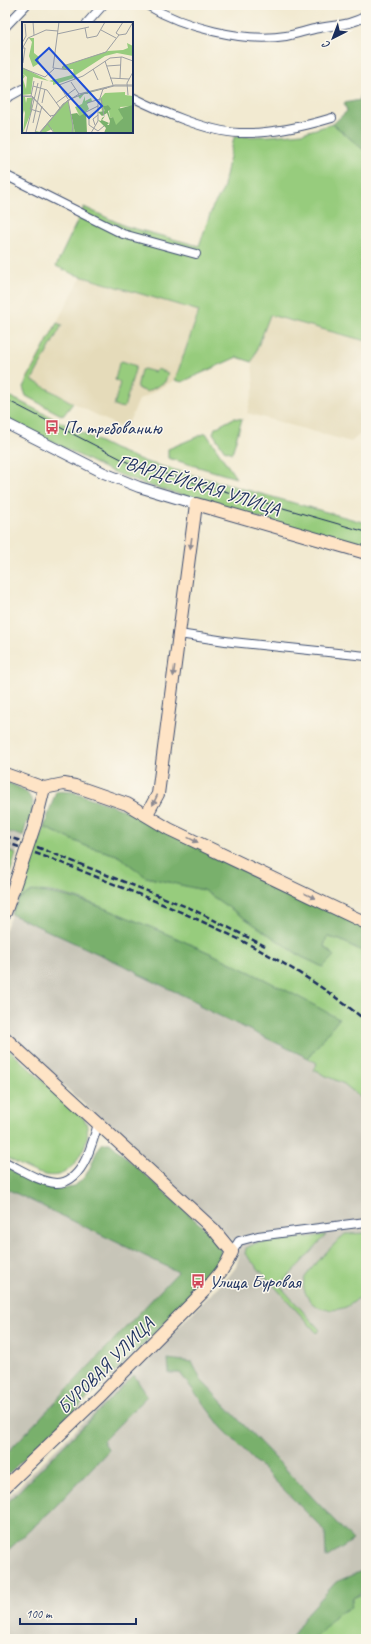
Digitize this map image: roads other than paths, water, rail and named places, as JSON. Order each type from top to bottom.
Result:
[{"type":"main road","name":"ГВАРДЕЙСКАЯ УЛИЦА","points":[[196,504],[366,553]]},
{"type":"main road","points":[[147,814],[158,794],[196,504]]},
{"type":"main road","points":[[5,774],[44,788],[64,784],[75,786],[127,804],[147,814],[169,829],[366,923]]},
{"type":"main road","points":[[5,913],[35,824],[44,788]]},
{"type":"main road","points":[[5,1038],[214,1230],[232,1252]]},
{"type":"main road","name":"БУРОВАЯ УЛИЦА","points":[[5,1487],[98,1398],[206,1289],[227,1264],[232,1252]]},
{"type":"street","points":[[5,27],[26,5]]},
{"type":"street","points":[[88,22],[103,5]]},
{"type":"street","points":[[147,5],[190,25],[223,33],[258,37],[285,36],[319,28],[348,24],[366,16]]},
{"type":"street","points":[[5,99],[22,90]]},
{"type":"street","points":[[133,97],[199,124],[238,133],[270,132],[298,127],[332,118]]},
{"type":"street","points":[[5,175],[123,234],[196,254]]},
{"type":"street","name":"ГВАРДЕЙСКАЯ УЛИЦА","points":[[5,423],[104,473],[139,487],[196,504]]},
{"type":"street","points":[[179,634],[232,642],[366,656]]},
{"type":"street","points":[[5,1162],[45,1180],[57,1183],[69,1179],[86,1161],[98,1124]]},
{"type":"street","points":[[232,1252],[239,1241],[258,1236],[366,1222]]},
{"type":"tram line","points":[[5,399],[131,464],[366,532]]},
{"type":"railway","points":[[5,836],[21,841]]},
{"type":"railway","points":[[5,842],[19,847]]},
{"type":"railway","points":[[37,847],[192,909],[265,946]]},
{"type":"railway","points":[[35,853],[160,903],[252,946],[311,980],[366,1021]]},
{"type":"place","name":"По требованию","points":[[52,427]]},
{"type":"place","name":"Улица Буровая","points":[[198,1281]]}]
